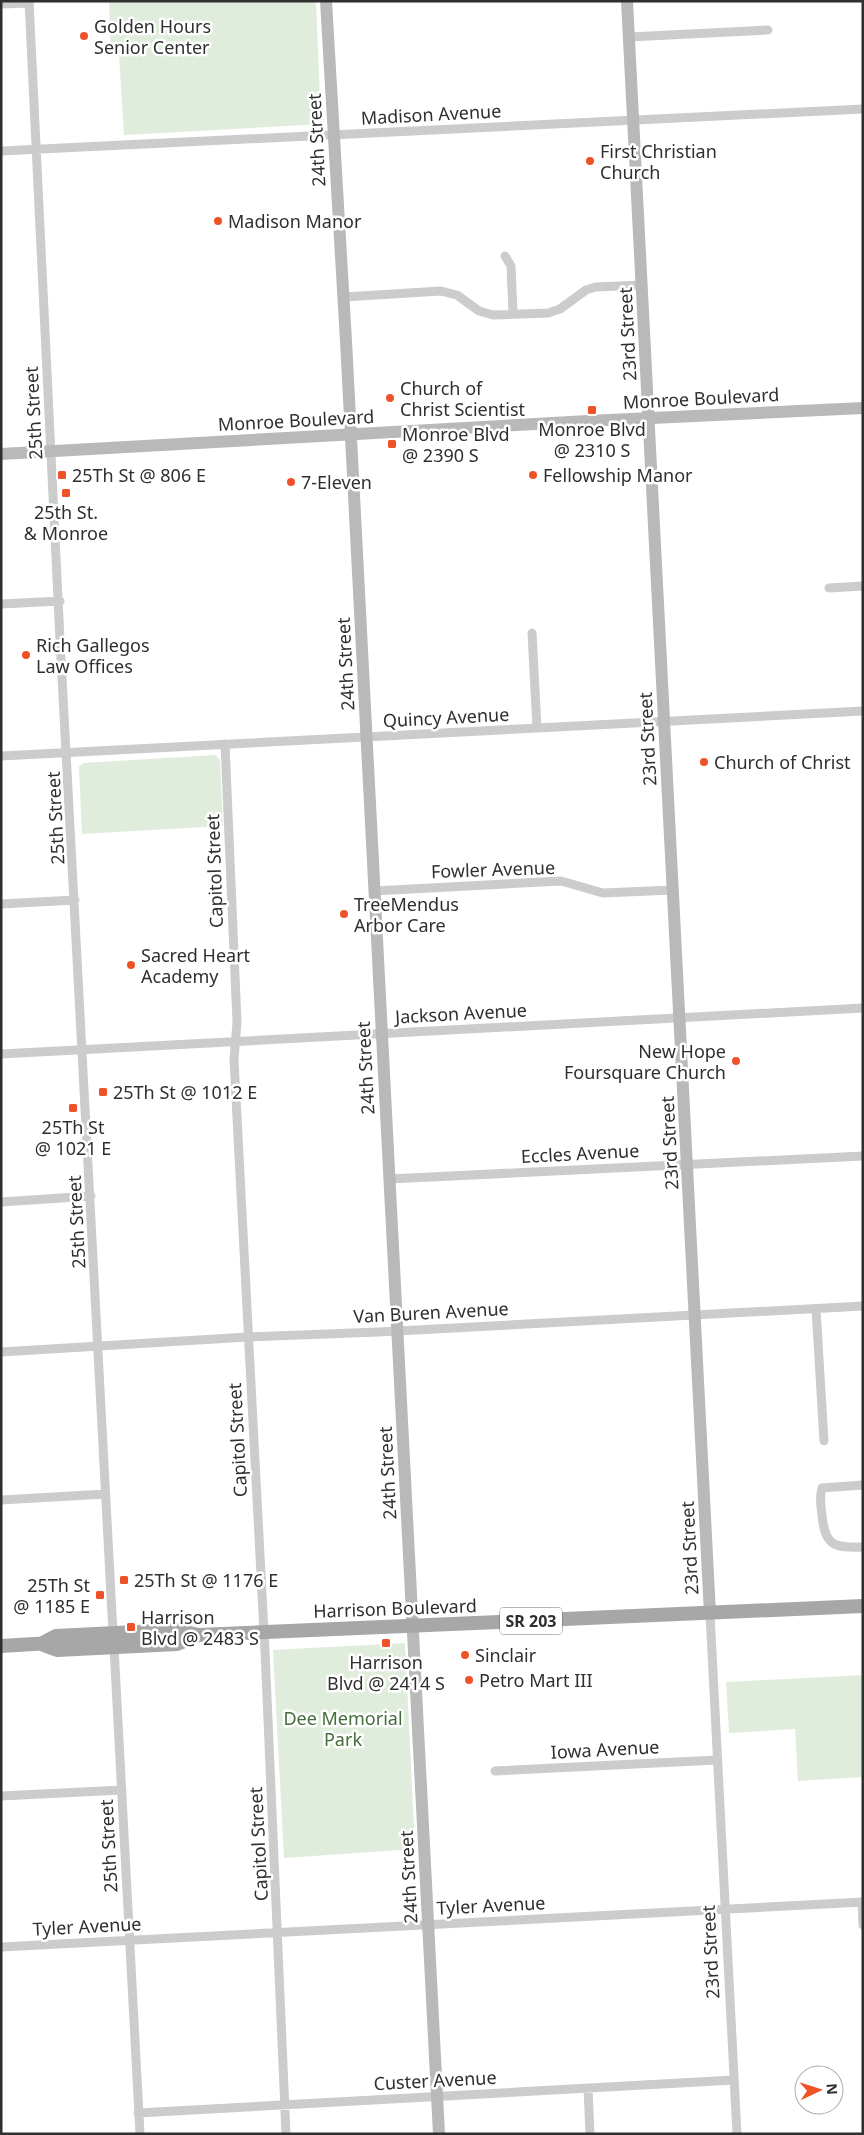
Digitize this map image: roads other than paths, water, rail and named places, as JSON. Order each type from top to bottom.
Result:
[{"type":"main road","name":"Harrison Boulevard","points":[[41,1644],[105,1639],[114,1633],[176,1630],[199,1636],[863,1606]]},
{"type":"main road","points":[[1,1646],[41,1644],[57,1650],[114,1647],[124,1640],[199,1636]]},
{"type":"street","name":"24th Street","points":[[326,1],[344,297],[439,2134]]},
{"type":"street","name":"23rd Street","points":[[627,1],[737,2134]]},
{"type":"street","points":[[1,4],[29,2]]},
{"type":"street","name":"25th Street","points":[[29,2],[114,1633]]},
{"type":"street","points":[[629,37],[768,30]]},
{"type":"street","name":"Madison Avenue","points":[[1,151],[863,109]]},
{"type":"street","points":[[505,256],[511,266],[513,313]]},
{"type":"street","points":[[344,297],[441,291],[456,295],[479,311],[493,315],[548,312],[560,308],[586,290],[596,287],[642,285]]},
{"type":"street","name":"Monroe Boulevard","points":[[1,454],[863,408]]},
{"type":"street","points":[[828,588],[863,586]]},
{"type":"street","points":[[1,604],[60,601]]},
{"type":"street","points":[[532,633],[537,728]]},
{"type":"street","name":"Quincy Avenue","points":[[1,756],[863,711]]},
{"type":"street","name":"Capitol Street","points":[[225,744],[237,1022],[234,1060],[279,1932],[286,2134]]},
{"type":"street","name":"Fowler Avenue","points":[[374,891],[561,881],[602,893],[673,890]]},
{"type":"street","points":[[1,904],[75,900]]},
{"type":"street","name":"Jackson Avenue","points":[[1,1054],[680,1016],[863,1008]]},
{"type":"street","name":"Eccles Avenue","points":[[389,1179],[863,1156]]},
{"type":"street","points":[[1,1202],[91,1196]]},
{"type":"street","name":"Van Buren Avenue","points":[[1,1352],[248,1337],[397,1331],[863,1306]]},
{"type":"street","points":[[816,1309],[824,1441]]},
{"type":"street","points":[[863,1485],[822,1488],[820,1496],[823,1532],[826,1538],[842,1548],[863,1547]]},
{"type":"street","points":[[1,1500],[106,1494]]},
{"type":"street","name":"25th Street","points":[[114,1647],[140,2134]]},
{"type":"street","name":"Iowa Avenue","points":[[495,1771],[718,1760]]},
{"type":"street","points":[[1,1796],[122,1790]]},
{"type":"street","points":[[862,1902],[863,1925]]},
{"type":"street","name":"Tyler Avenue","points":[[1,1947],[862,1902]]},
{"type":"street","name":"Custer Avenue","points":[[138,2113],[734,2080]]},
{"type":"street","points":[[588,2088],[590,2134]]},
{"type":"place","name":"Golden Hours Senior Center","points":[[84,36]]},
{"type":"place","name":"First Christian Church","points":[[590,161]]},
{"type":"place","name":"Madison Manor","points":[[218,221]]},
{"type":"place","name":"Church of Christ Scientist","points":[[390,398]]},
{"type":"place","name":"Monroe Blvd @ 2310 S","points":[[592,410]]},
{"type":"place","name":"Monroe Blvd @ 2390 S","points":[[392,444]]},
{"type":"place","name":"25Th St @ 806 E","points":[[62,475]]},
{"type":"place","name":"Fellowship Manor","points":[[533,475]]},
{"type":"place","name":"7-Eleven","points":[[291,482]]},
{"type":"place","name":"25th St. & Monroe","points":[[66,493]]},
{"type":"place","name":"Rich Gallegos Law Offices","points":[[26,655]]},
{"type":"place","name":"Church of Christ","points":[[704,762]]},
{"type":"place","name":"TreeMendus Arbor Care","points":[[344,914]]},
{"type":"place","name":"Sacred Heart Academy","points":[[131,965]]},
{"type":"place","name":"New Hope Foursquare Church","points":[[736,1061]]},
{"type":"place","name":"25Th St @ 1012 E","points":[[103,1092]]},
{"type":"place","name":"25Th St @ 1021 E","points":[[73,1108]]},
{"type":"place","name":"25Th St @ 1176 E","points":[[124,1580]]},
{"type":"place","name":"25Th St @ 1185 E","points":[[100,1595]]},
{"type":"place","name":"Harrison Blvd @ 2483 S","points":[[131,1627]]},
{"type":"place","name":"Harrison Blvd @ 2414 S","points":[[386,1643]]},
{"type":"place","name":"Sinclair","points":[[465,1655]]},
{"type":"place","name":"Petro Mart III","points":[[469,1680]]},
{"type":"park label","name":"Dee Memorial Park","points":[[343,1728]]}]
